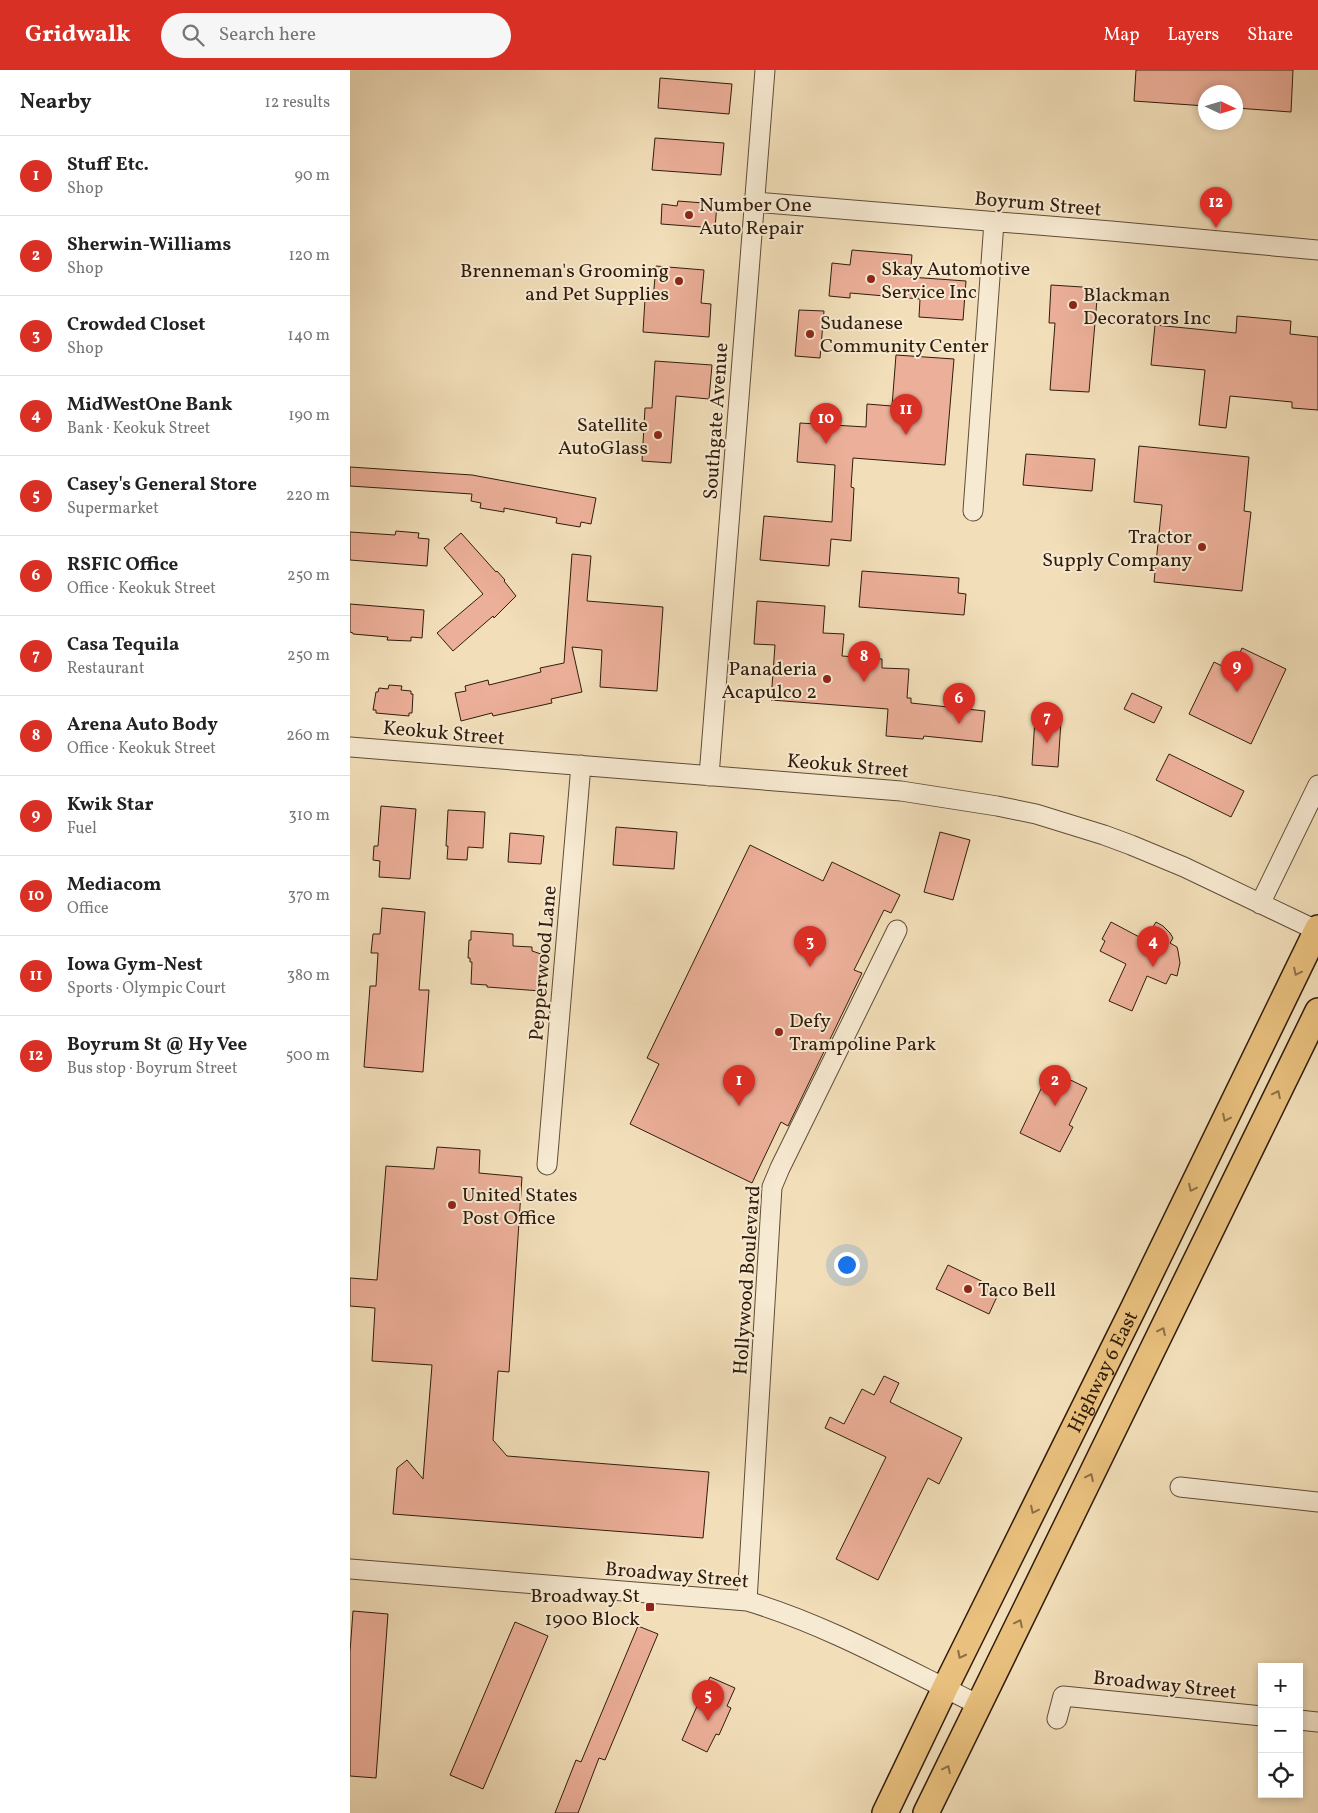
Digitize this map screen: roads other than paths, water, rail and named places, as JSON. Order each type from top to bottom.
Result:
[{"type":"main road","name":"Highway 6 East","points":[[885,1813],[1318,930]]},
{"type":"main road","name":"Highway 6 East","points":[[926,1813],[1318,1011]]},
{"type":"street","name":"Southgate Avenue","points":[[709,776],[765,70]]},
{"type":"street","name":"Boyrum Street","points":[[754,202],[1318,250]]},
{"type":"street","points":[[972,511],[994,222]]},
{"type":"street","name":"Keokuk Street","points":[[350,747],[901,791],[997,806],[1036,814],[1131,845],[1184,867],[1318,930]]},
{"type":"street","name":"Pepperwood Lane","points":[[547,1164],[581,765]]},
{"type":"street","points":[[1260,904],[1318,785]]},
{"type":"street","name":"Hollywood Boulevard","points":[[746,1601],[772,1188],[780,1168],[897,930]]},
{"type":"street","points":[[1180,1487],[1318,1502]]},
{"type":"street","name":"Broadway Street","points":[[350,1569],[746,1601],[790,1615],[822,1628],[979,1705]]},
{"type":"street","name":"Broadway Street","points":[[1057,1719],[1063,1696],[1258,1716]]},
{"type":"street","points":[[1303,1720],[1318,1722]]},
{"type":"place","name":"Number One Auto Repair","points":[[689,215]]},
{"type":"place","name":"Boyrum St @ Hy Vee","points":[[1216,228]]},
{"type":"place","name":"Skay Automotive Service Inc","points":[[871,279]]},
{"type":"place","name":"Brenneman's Grooming and Pet Supplies","points":[[679,281]]},
{"type":"place","name":"Blackman Decorators Inc","points":[[1073,305]]},
{"type":"place","name":"Sudanese Community Center","points":[[810,334]]},
{"type":"place","name":"Satellite AutoGlass","points":[[658,435]]},
{"type":"place","name":"Iowa Gym-Nest","points":[[906,435]]},
{"type":"place","name":"Mediacom","points":[[826,444]]},
{"type":"place","name":"Tractor Supply Company","points":[[1202,547]]},
{"type":"place","name":"Panaderia Acapulco 2","points":[[827,679]]},
{"type":"place","name":"Arena Auto Body","points":[[864,682]]},
{"type":"place","name":"Kwik Star","points":[[1237,692]]},
{"type":"place","name":"RSFIC Office","points":[[959,724]]},
{"type":"place","name":"Casa Tequila","points":[[1047,743]]},
{"type":"place","name":"Crowded Closet","points":[[810,967]]},
{"type":"place","name":"MidWestOne Bank","points":[[1153,967]]},
{"type":"place","name":"Defy Trampoline Park","points":[[779,1032]]},
{"type":"place","name":"Stuff Etc.","points":[[739,1106]]},
{"type":"place","name":"Sherwin-Williams","points":[[1055,1106]]},
{"type":"place","name":"United States Post Office","points":[[452,1205]]},
{"type":"place","name":"Taco Bell","points":[[968,1289]]},
{"type":"place","name":"Broadway St 1900 Block","points":[[650,1607]]},
{"type":"place","name":"Casey's General Store","points":[[708,1721]]}]
